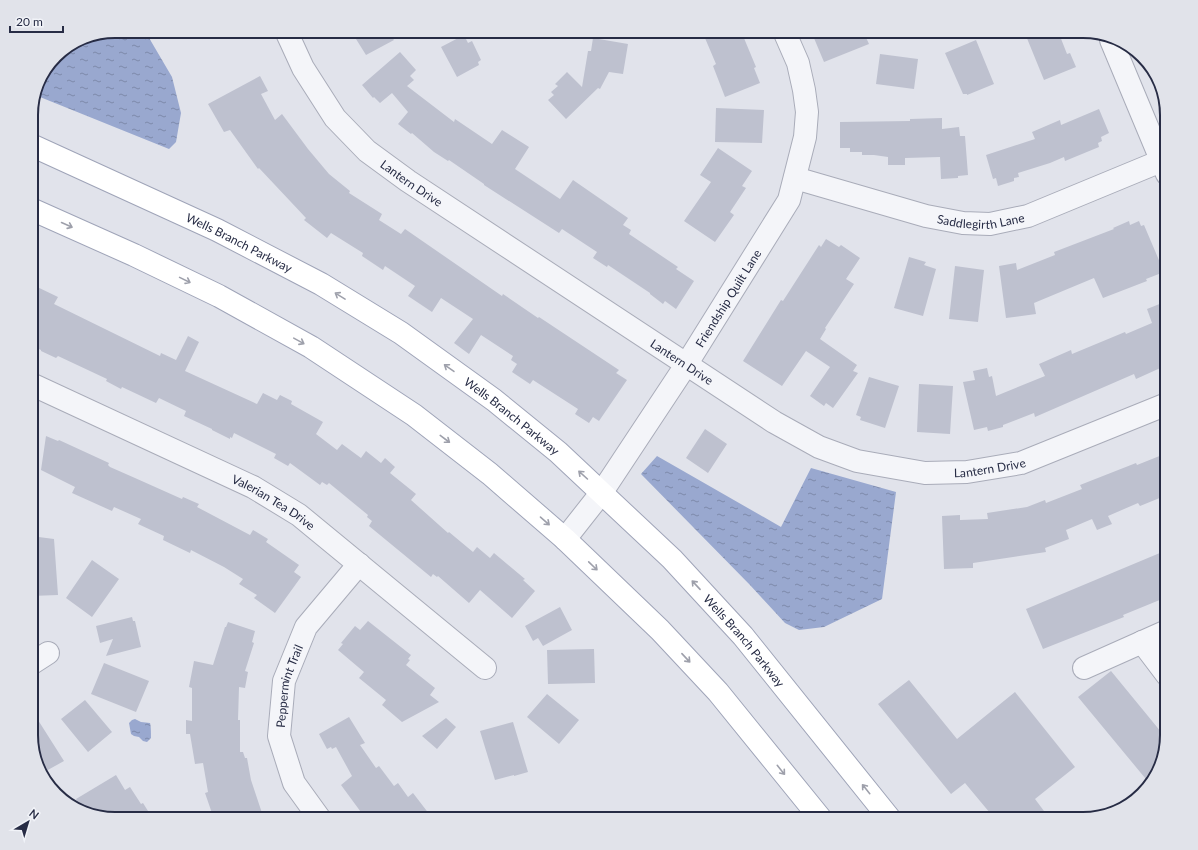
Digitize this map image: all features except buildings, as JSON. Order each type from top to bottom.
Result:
[{"type":"main road","name":"Wells Branch Parkway","points":[[38,148],[218,230],[321,284],[401,334],[494,400],[558,452],[672,559],[743,636],[884,812]]},
{"type":"main road","points":[[38,212],[134,255],[219,296],[311,347],[414,415],[490,474],[565,539],[660,630],[718,692],[816,812]]},
{"type":"street","name":"Lantern Drive","points":[[289,38],[303,68],[335,118],[367,151],[408,181],[686,365],[774,422],[819,447],[857,461],[924,473],[968,472],[1021,463],[1160,407]]},
{"type":"street","name":"Friendship Quilt Lane","points":[[565,539],[602,492],[686,365],[789,200],[805,137],[807,112],[798,63],[787,38]]},
{"type":"street","points":[[1113,44],[1160,158]]},
{"type":"street","name":"Saddlegirth Lane","points":[[795,178],[926,216],[963,223],[990,224],[1028,216],[1160,169]]},
{"type":"street","name":"Valerian Tea Drive","points":[[38,387],[253,487],[299,515],[485,668]]},
{"type":"street","name":"Peppermint Trail","points":[[315,812],[294,782],[280,736],[284,681],[306,627],[359,564]]},
{"type":"street","points":[[1084,668],[1160,634]]},
{"type":"street","points":[[1142,642],[1160,666]]},
{"type":"water","points":[[149,38],[172,77],[181,113],[176,142],[169,149],[40,97],[51,72],[57,64],[72,51],[100,39]]},
{"type":"water","points":[[657,456],[781,527],[811,468],[896,492],[882,599],[824,627],[799,630],[785,623],[750,585],[641,474]]},
{"type":"water","points":[[135,719],[141,722],[150,723],[151,738],[147,742],[131,734],[129,723]]}]
